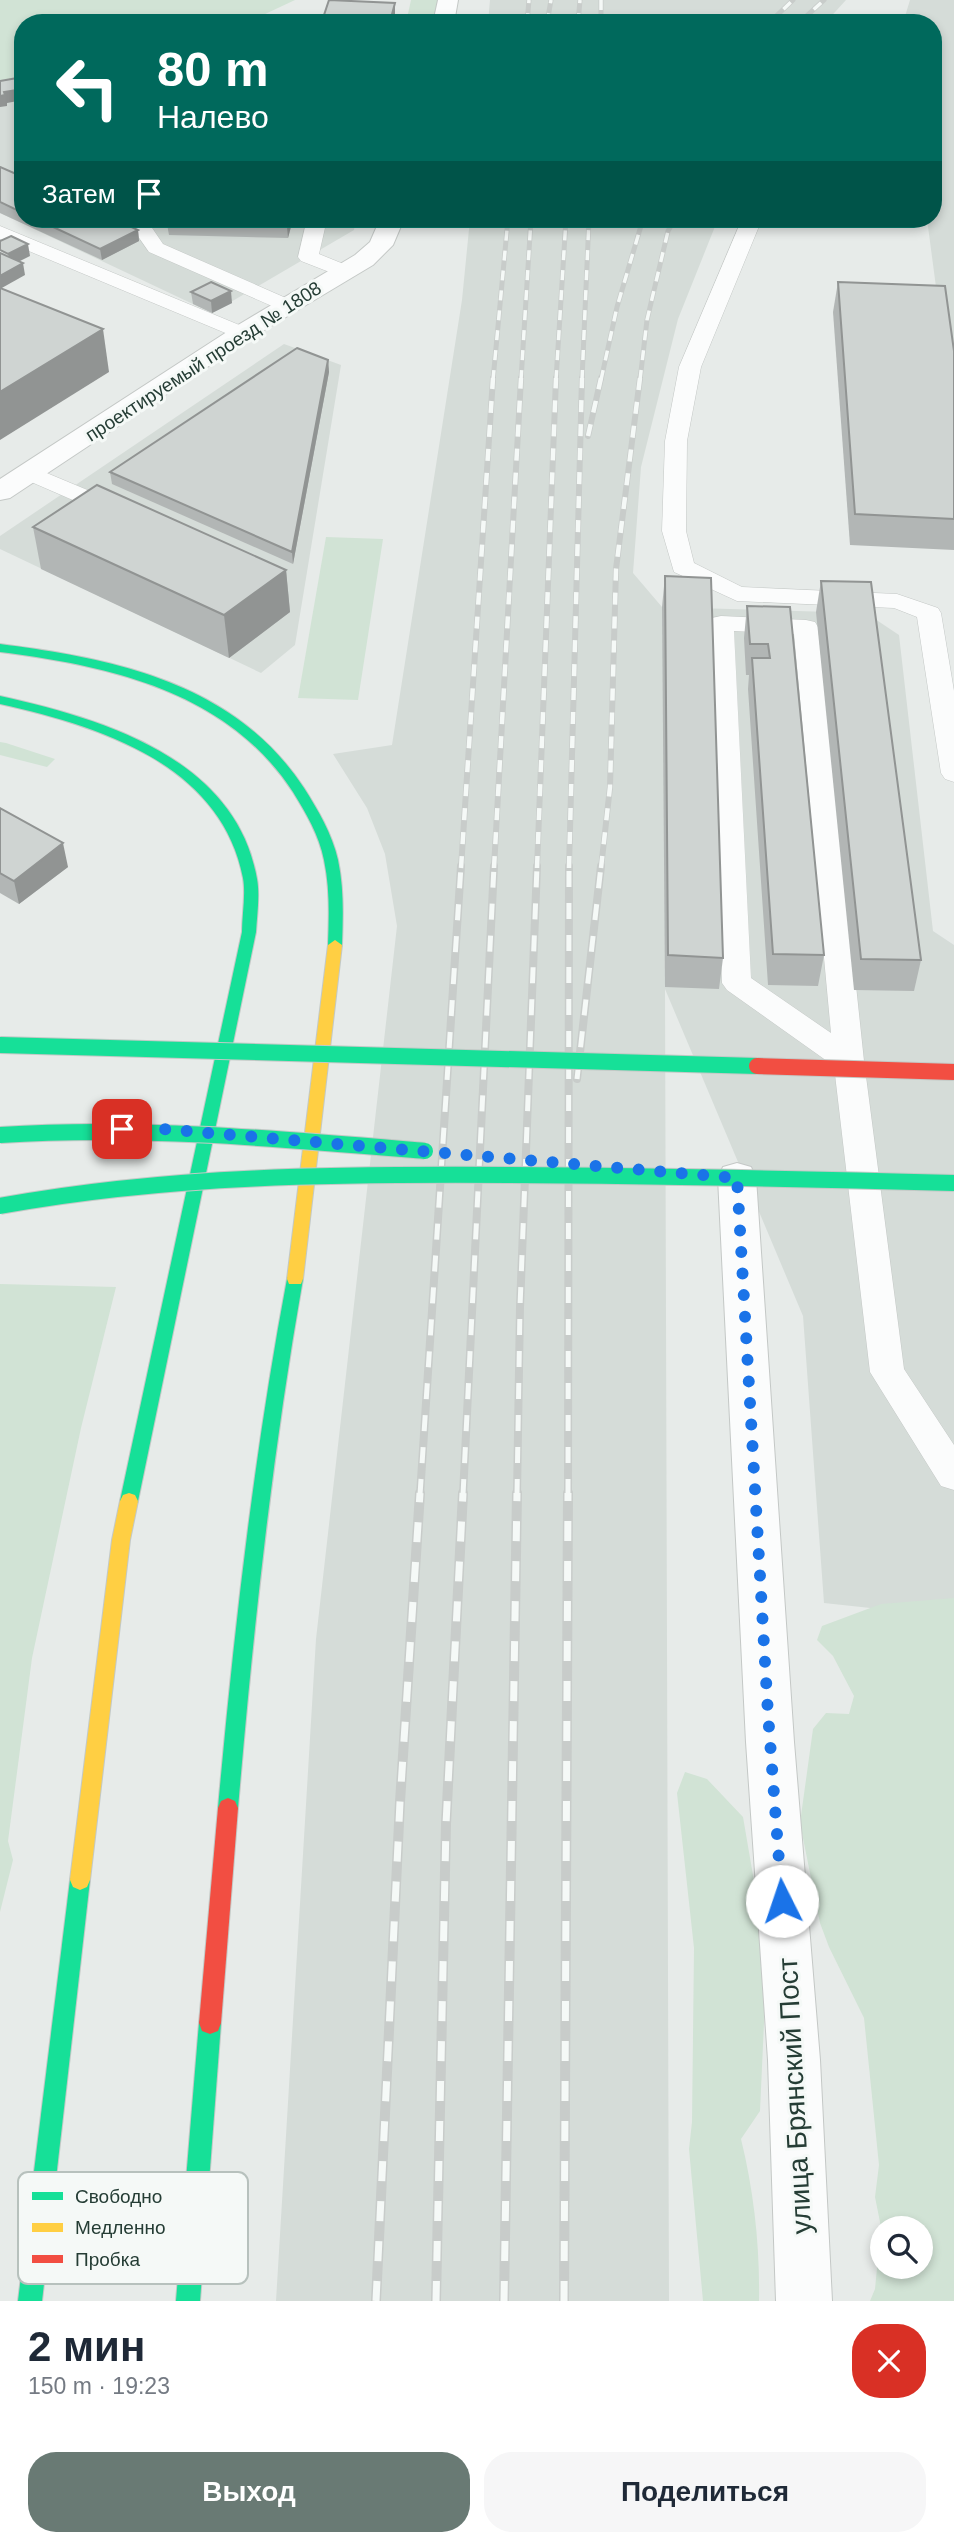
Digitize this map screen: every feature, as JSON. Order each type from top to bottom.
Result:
[{"type":"main road","points":[[0,648],[74,656],[135,670],[167,683],[226,715],[266,747],[297,785],[326,839],[333,871],[335,903],[330,976],[299,1256],[274,1404],[244,1636],[199,2172]]},
{"type":"main road","points":[[0,700],[88,720],[139,743],[179,768],[198,783],[228,821],[246,853],[253,889],[241,969],[121,1540],[46,2172]]},
{"type":"main road","points":[[0,1045],[954,1073]]},
{"type":"main road","points":[[0,1135],[77,1129],[162,1129],[436,1152]]},
{"type":"main road","points":[[505,1158],[737,1178]]},
{"type":"main road","points":[[0,1206],[72,1191],[146,1181],[218,1176],[387,1174],[954,1183]]},
{"type":"street","name":"проектируемый проезд № 1808","points":[[0,492],[242,333],[344,271],[381,245],[389,228]]},
{"type":"street","name":"улица Брянский Пост","points":[[737,1178],[770,1742],[794,2060],[804,2301]]},
{"type":"lane","points":[[142,228],[156,248],[288,306]]},
{"type":"lane","points":[[315,228],[308,257],[344,271]]},
{"type":"lane","points":[[748,228],[690,367],[676,441],[674,531],[683,567],[737,594],[897,601],[929,612],[954,774]]},
{"type":"lane","points":[[0,232],[242,333]]},
{"type":"lane","points":[[30,472],[144,523]]},
{"type":"lane","points":[[849,1061],[737,983],[721,623],[806,627],[849,1061],[887,1372],[954,1475]]},
{"type":"shaded area","points":[[490,0],[846,0],[833,14],[489,14]]},
{"type":"shaded area","points":[[910,0],[954,0],[954,423],[928,228],[942,228],[942,14],[906,14]]},
{"type":"shaded area","points":[[14,90],[14,220],[0,213],[0,92]]},
{"type":"shaded area","points":[[32,228],[354,228],[212,313]]},
{"type":"shaded area","points":[[469,228],[714,228],[678,319],[641,467],[633,573],[662,607],[866,613],[899,635],[933,931],[954,945],[954,1617],[824,1603],[803,1316],[665,989],[669,2301],[276,2301],[316,1639],[397,926],[385,854],[367,808],[333,754],[392,745],[462,300]]},
{"type":"shaded area","points":[[284,344],[341,365],[295,645],[261,673],[0,549],[0,536]]},
{"type":"green space","points":[[0,0],[295,0],[265,14],[14,14],[14,90],[0,92]]},
{"type":"green space","points":[[411,0],[441,0],[437,14],[408,14]]},
{"type":"green space","points":[[326,537],[383,539],[358,700],[298,698]]},
{"type":"green space","points":[[0,742],[55,759],[47,767],[0,755]]},
{"type":"green space","points":[[0,1284],[116,1287],[81,1428],[32,1658],[8,1841],[13,1860],[0,1912]]},
{"type":"green space","points":[[954,1598],[954,2301],[870,2301],[876,2279],[933,2279],[933,2216],[879,2216],[875,2197],[879,2165],[864,2018],[820,1923],[800,1823],[813,1729],[826,1713],[849,1714],[854,1696],[833,1656],[817,1640],[822,1626],[881,1604]]},
{"type":"green space","points":[[685,1772],[707,1779],[743,1817],[767,1957],[760,2111],[741,2139],[755,2220],[759,2301],[703,2301],[689,2149],[692,2122],[694,1948],[677,1793]]},
{"type":"building","points":[[329,0],[395,3],[392,14],[324,14]]},
{"type":"building","points":[[14,79],[14,90],[4,92],[5,95],[0,96],[0,81]]},
{"type":"building","points":[[0,167],[14,173],[14,209],[0,202]]},
{"type":"building","points":[[55,228],[138,230],[100,249]]},
{"type":"building","points":[[11,236],[28,244],[8,254],[0,250],[0,241]]},
{"type":"building","points":[[0,253],[23,263],[0,276]]},
{"type":"building","points":[[211,282],[231,291],[211,301],[191,292]]},
{"type":"building","points":[[838,282],[945,286],[954,351],[954,519],[855,514]]},
{"type":"building","points":[[0,288],[103,329],[0,392]]},
{"type":"building","points":[[297,348],[328,360],[292,552],[110,472]]},
{"type":"building","points":[[97,485],[286,570],[224,615],[33,527]]},
{"type":"building","points":[[665,576],[711,578],[723,958],[668,955]]},
{"type":"building","points":[[821,581],[871,582],[921,960],[861,959]]},
{"type":"building","points":[[747,606],[790,607],[824,955],[773,954],[752,658],[770,658],[768,644],[750,644]]},
{"type":"building","points":[[0,808],[63,843],[14,881],[0,873]]},
{"type":"railway","points":[[528,14],[529,0]]},
{"type":"railway","points":[[549,14],[551,0]]},
{"type":"railway","points":[[579,14],[580,0]]},
{"type":"railway","points":[[601,0],[601,14]]},
{"type":"railway","points":[[778,14],[793,0]]},
{"type":"railway","points":[[809,14],[824,0]]},
{"type":"railway","points":[[493,380],[507,228]]},
{"type":"railway","points":[[521,380],[530,228]]},
{"type":"railway","points":[[556,380],[565,228]]},
{"type":"railway","points":[[582,380],[589,228]]},
{"type":"railway","points":[[601,380],[617,307],[640,228]]},
{"type":"railway","points":[[640,380],[647,320],[670,228]]},
{"type":"railway","points":[[461,868],[493,378]]},
{"type":"railway","points":[[494,868],[521,378]]},
{"type":"railway","points":[[537,868],[556,378]]},
{"type":"railway","points":[[569,868],[582,378]]},
{"type":"railway","points":[[588,436],[601,378]]},
{"type":"railway","points":[[601,868],[610,787],[616,569],[640,378]]},
{"type":"railway","points":[[420,1495],[461,866]]},
{"type":"railway","points":[[463,1495],[494,866]]},
{"type":"railway","points":[[517,1495],[520,1307],[537,866]]},
{"type":"railway","points":[[568,1495],[569,866]]},
{"type":"railway","points":[[577,1079],[601,866]]},
{"type":"railway","points":[[376,2301],[400,1802],[420,1493]]},
{"type":"railway","points":[[436,2301],[446,1824],[463,1493]]},
{"type":"railway","points":[[504,2301],[517,1493]]},
{"type":"railway","points":[[564,2301],[568,1493]]},
{"type":"traffic: fast","points":[[0,648],[90,662],[134,674],[176,689],[216,709],[252,735],[283,767],[309,806],[325,839],[334,881],[335,945]]},
{"type":"traffic: fast","points":[[0,700],[46,710],[93,725],[138,744],[179,768],[213,799],[238,836],[250,880],[249,932],[129,1501]]},
{"type":"traffic: fast","points":[[0,1045],[757,1066]]},
{"type":"traffic: fast","points":[[0,1135],[160,1132],[425,1151]]},
{"type":"traffic: fast","points":[[0,1206],[121,1187],[301,1175],[602,1176],[954,1183]]},
{"type":"traffic: fast","points":[[228,1808],[254,1542],[272,1410],[295,1279]]},
{"type":"traffic: fast","points":[[45,2172],[80,1880]]},
{"type":"traffic: fast","points":[[198,2172],[210,2023]]},
{"type":"traffic: fast","points":[[30,2301],[32,2284]]},
{"type":"traffic: fast","points":[[188,2301],[189,2284]]},
{"type":"traffic: slow","points":[[295,1279],[335,945]]},
{"type":"traffic: slow","points":[[80,1880],[121,1540],[129,1501]]},
{"type":"traffic: jam","points":[[757,1066],[954,1072]]},
{"type":"traffic: jam","points":[[210,2023],[228,1808]]},
{"type":"route","points":[[122,1129],[162,1129],[737,1178],[768,1714],[782,1901]]}]
